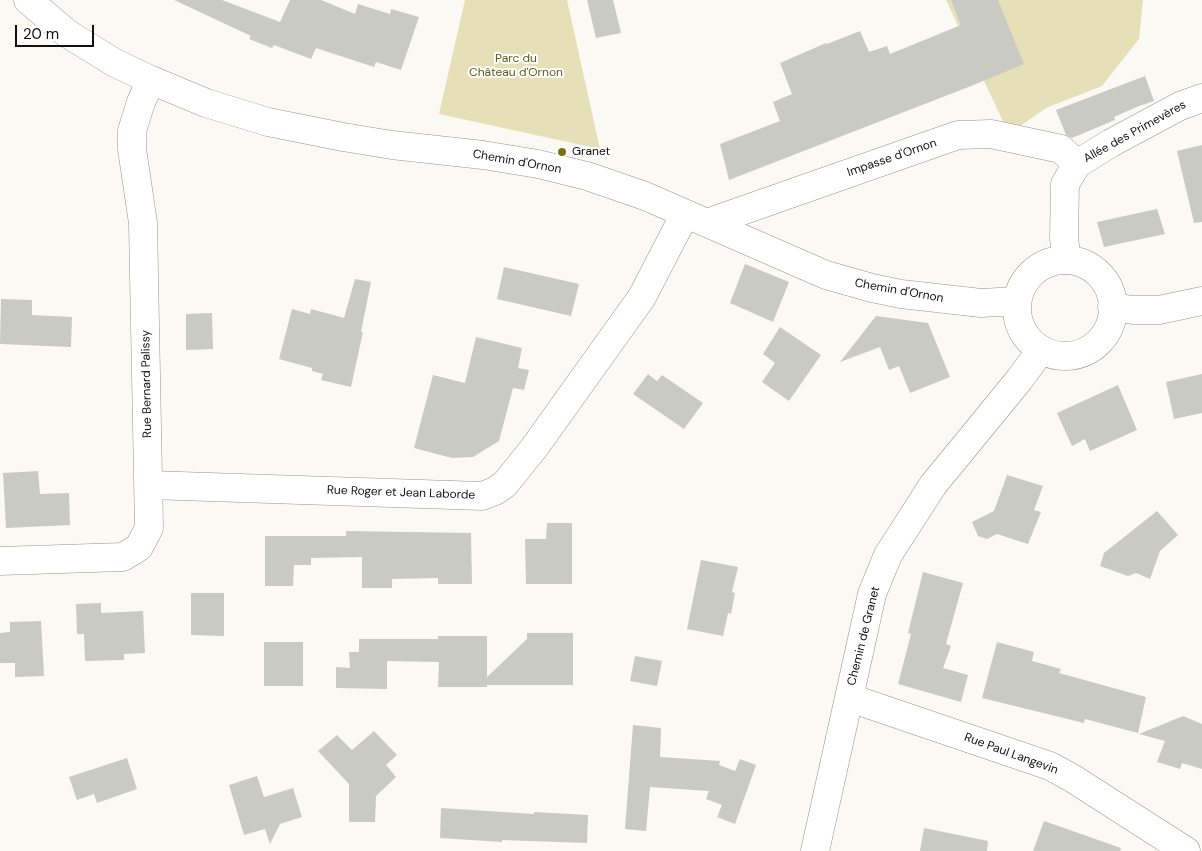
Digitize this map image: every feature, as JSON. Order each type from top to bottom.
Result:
[{"type":"street","name":"Chemin d'Ornon","points":[[28,0],[68,34],[115,63],[206,103],[268,122],[392,145],[492,156],[538,164],[587,176],[645,196],[826,275],[872,288],[920,296],[981,303],[1017,301]]},
{"type":"street","name":"Rue Bernard Palissy","points":[[0,561],[123,557],[139,547],[149,528],[143,223],[132,149],[132,131],[150,80]]},
{"type":"street","name":"Allée des Primevères","points":[[1066,260],[1064,239],[1065,184],[1077,164],[1180,106],[1202,98]]},
{"type":"street","name":"Impasse d'Ornon","points":[[696,218],[958,135],[991,134],[1061,149],[1077,164]]},
{"type":"street","name":"Rue Roger et Jean Laborde","points":[[149,485],[482,496],[494,491],[505,484],[534,448],[696,218]]},
{"type":"street","points":[[1066,260],[1090,267],[1099,274],[1111,295],[1112,307],[1111,321],[1105,334],[1095,346],[1083,353],[1069,356],[1054,355],[1041,350],[1029,341],[1021,330],[1017,316],[1017,301],[1021,288],[1029,276],[1040,267],[1052,262],[1066,260]]},
{"type":"street","points":[[1112,307],[1133,310],[1160,310],[1202,301]]},
{"type":"street","name":"Chemin de Granet","points":[[815,851],[872,594],[888,555],[933,484],[1019,380],[1041,350]]},
{"type":"street","name":"Rue Paul Langevin","points":[[850,698],[1050,766],[1186,851]]},
{"type":"green space","name":"Parc du Château d'Ornon","points":[[465,0],[567,0],[600,149],[439,114]]},
{"type":"green space","points":[[946,0],[1143,0],[1139,39],[1102,86],[1046,108],[1009,134]]},
{"type":"building","points":[[174,0],[222,0],[280,22],[290,0],[321,0],[355,14],[358,4],[390,14],[391,9],[419,17],[401,70],[376,62],[374,67],[316,48],[311,59],[274,45],[272,48],[249,39],[251,36]]},
{"type":"building","points":[[587,0],[613,0],[621,33],[596,38]]},
{"type":"building","points":[[951,0],[998,0],[1024,64],[729,180],[720,144],[780,121],[773,102],[792,94],[780,63],[860,31],[869,52],[887,46],[890,54],[961,25]]},
{"type":"building","points":[[1145,76],[1154,101],[1114,117],[1115,120],[1072,138],[1066,135],[1056,110]]},
{"type":"building","points":[[1202,145],[1202,222],[1194,223],[1177,151]]},
{"type":"building","points":[[1157,209],[1165,234],[1104,247],[1097,222]]},
{"type":"building","points":[[745,264],[789,282],[773,322],[730,303]]},
{"type":"building","points":[[504,267],[579,284],[571,316],[497,299]]},
{"type":"building","points":[[355,279],[371,282],[351,387],[321,380],[323,374],[312,371],[312,368],[279,359],[292,309],[310,314],[311,309],[344,318]]},
{"type":"building","points":[[1,299],[32,300],[32,315],[72,317],[71,347],[0,344]]},
{"type":"building","points":[[212,313],[213,349],[186,350],[186,314]]},
{"type":"building","points":[[876,316],[928,323],[950,377],[910,393],[899,366],[889,370],[880,347],[840,362]]},
{"type":"building","points":[[780,327],[821,355],[789,401],[762,382],[775,363],[763,354]]},
{"type":"building","points":[[476,337],[522,348],[518,368],[529,370],[524,390],[513,388],[499,441],[473,457],[452,458],[414,448],[433,375],[465,383]]},
{"type":"building","points":[[648,374],[657,381],[662,375],[703,403],[684,429],[633,394]]},
{"type":"building","points":[[1202,374],[1202,413],[1174,419],[1166,382]]},
{"type":"building","points":[[1118,385],[1137,430],[1090,451],[1085,439],[1072,446],[1057,413]]},
{"type":"building","points":[[38,471],[40,494],[69,493],[70,525],[6,528],[3,473]]},
{"type":"building","points":[[1007,475],[1043,486],[1034,510],[1041,512],[1028,544],[997,534],[987,539],[978,536],[972,522],[994,511]]},
{"type":"building","points":[[1157,511],[1178,535],[1160,551],[1150,579],[1136,573],[1128,576],[1100,566],[1104,553]]},
{"type":"building","points":[[547,523],[572,523],[572,584],[526,584],[525,539],[546,539]]},
{"type":"building","points":[[346,531],[471,533],[472,584],[438,584],[438,578],[392,579],[392,588],[362,588],[362,557],[311,558],[311,565],[294,565],[293,586],[265,586],[265,536],[346,536]]},
{"type":"building","points":[[701,560],[738,567],[732,592],[735,593],[731,614],[728,613],[723,636],[687,629]]},
{"type":"building","points":[[923,572],[963,583],[946,644],[951,646],[943,668],[968,675],[961,702],[898,684],[911,634],[908,633]]},
{"type":"building","points":[[191,593],[224,593],[224,636],[191,635]]},
{"type":"building","points":[[101,603],[101,613],[143,611],[145,653],[124,654],[124,660],[85,661],[84,634],[77,634],[76,604]]},
{"type":"building","points":[[41,621],[44,676],[15,677],[15,663],[0,663],[0,633],[10,632],[10,622]]},
{"type":"building","points":[[527,633],[573,633],[573,685],[438,687],[439,662],[387,661],[387,689],[336,688],[336,667],[350,668],[349,652],[359,652],[359,639],[438,639],[438,636],[487,636],[487,677],[527,639]]},
{"type":"building","points":[[264,642],[303,642],[303,686],[264,686]]},
{"type":"building","points":[[997,642],[1034,652],[1032,661],[1061,669],[1059,673],[1146,697],[1138,733],[1085,719],[1084,723],[982,698]]},
{"type":"building","points":[[635,656],[662,661],[657,686],[630,681]]},
{"type":"building","points":[[1183,716],[1202,724],[1202,769],[1182,763],[1180,769],[1157,762],[1165,741],[1139,734]]},
{"type":"building","points":[[633,725],[661,728],[660,757],[720,761],[719,765],[735,771],[740,759],[756,765],[735,824],[717,817],[722,805],[706,799],[709,791],[650,787],[646,831],[625,829]]},
{"type":"building","points":[[374,731],[397,755],[386,765],[396,777],[376,796],[375,822],[349,822],[349,784],[318,751],[337,735],[352,750]]},
{"type":"building","points":[[127,758],[137,789],[97,803],[94,794],[77,800],[69,777]]},
{"type":"building","points":[[257,776],[264,797],[293,788],[302,817],[280,824],[270,844],[265,829],[244,835],[229,785]]},
{"type":"building","points":[[441,808],[534,814],[534,812],[588,815],[587,843],[502,840],[502,842],[440,838]]},
{"type":"building","points":[[1044,821],[1121,848],[1120,851],[1033,851]]},
{"type":"building","points":[[924,828],[988,841],[987,851],[920,851]]},
{"type":"place","name":"Granet","points":[[562,152]]}]
